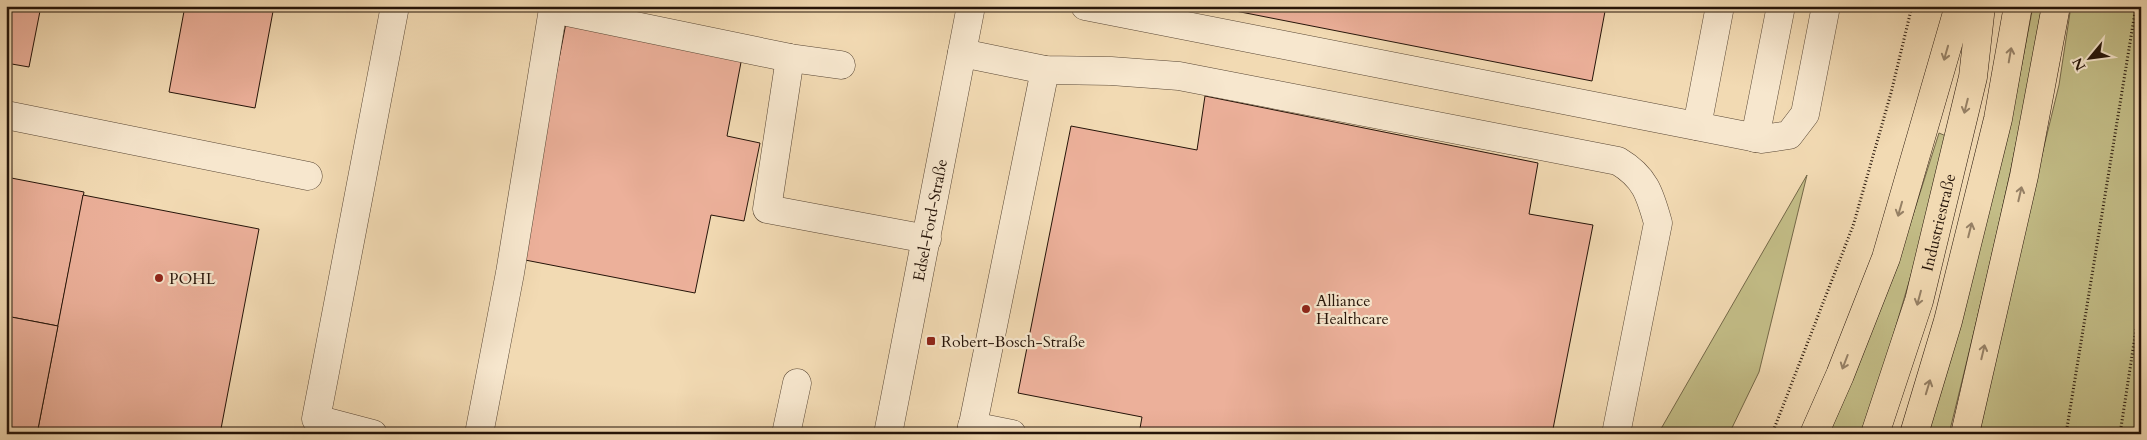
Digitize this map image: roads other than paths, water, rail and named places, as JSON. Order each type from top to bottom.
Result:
[{"type":"highway","points":[[1814,434],[1840,376],[1886,258],[1960,6]]},
{"type":"highway","name":"Industriestraße","points":[[1875,434],[1919,301],[1973,77],[1981,6]]},
{"type":"highway","name":"Industriestraße","points":[[1914,434],[1948,321],[1998,119],[2018,6]]},
{"type":"highway","points":[[1965,434],[2024,176],[2056,6]]},
{"type":"street","points":[[373,434],[316,419],[395,6]]},
{"type":"street","name":"Edsel-Ford-Straße","points":[[888,434],[971,6]]},
{"type":"street","points":[[1085,6],[1762,139],[1789,135],[1805,114],[1826,6]]},
{"type":"street","points":[[1698,126],[1720,6]]},
{"type":"street","points":[[1755,138],[1781,6]]},
{"type":"street","points":[[479,434],[508,281],[553,9],[790,58],[841,65]]},
{"type":"street","points":[[962,53],[1045,70],[1111,70],[1179,76],[1618,161],[1634,170],[1650,194],[1658,223],[1616,434]]},
{"type":"street","points":[[790,58],[767,209],[927,239]]},
{"type":"street","points":[[1012,434],[971,430],[1045,70]]},
{"type":"street","points":[[6,115],[308,176]]},
{"type":"street","points":[[786,434],[797,384]]},
{"type":"place","name":"POHL","points":[[159,278]]},
{"type":"place","name":"Alliance Healthcare","points":[[1306,309]]},
{"type":"place","name":"Robert-Bosch-Straße","points":[[931,341]]}]
